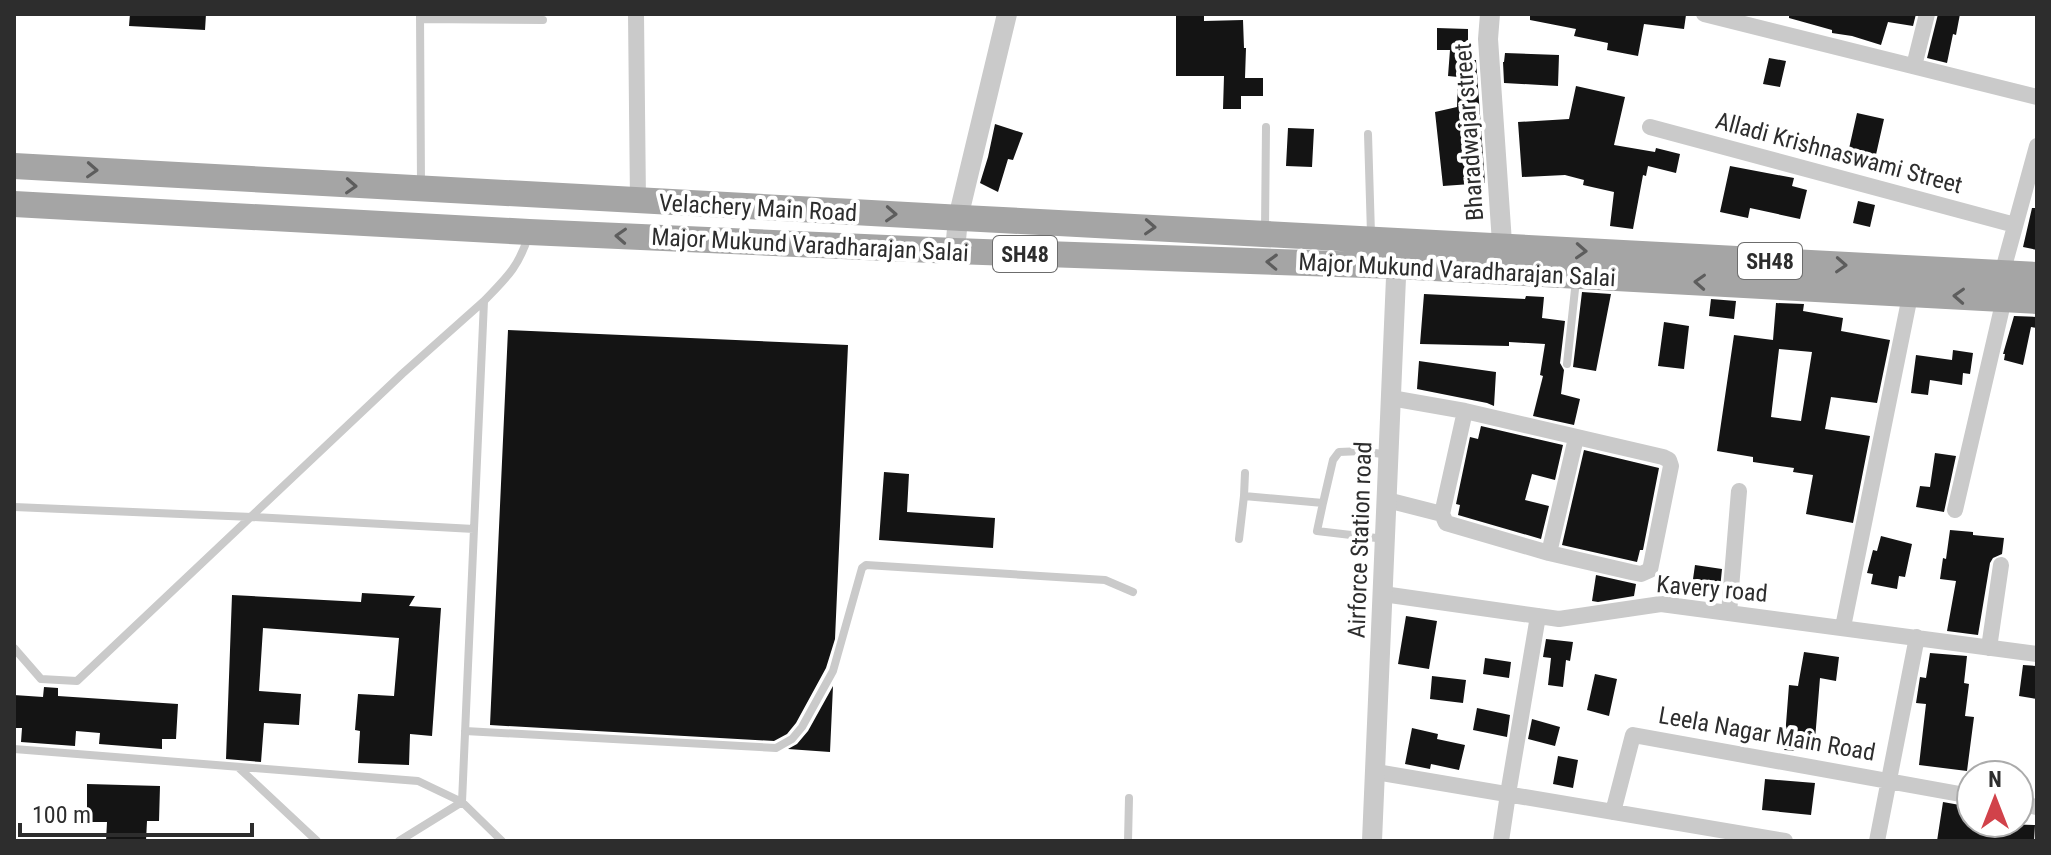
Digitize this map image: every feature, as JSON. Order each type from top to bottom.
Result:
[{"type":"main road","name":"Velachery Main Road","points":[[14,166],[638,202],[1264,233],[1503,259]]},
{"type":"main road","name":"Major Mukund Varadharajan Salai","points":[[14,204],[955,251],[1388,248]]},
{"type":"main road","name":"Major Mukund Varadharajan Salai","points":[[1503,259],[1576,275],[1913,281]]},
{"type":"main road","name":"Major Mukund Varadharajan Salai","points":[[1503,259],[1913,281],[2000,290],[2037,301]]},
{"type":"main road","name":"Major Mukund Varadharajan Salai","points":[[2000,290],[2037,275]]},
{"type":"street","points":[[636,14],[638,202]]},
{"type":"street","points":[[955,251],[958,218],[1007,14]]},
{"type":"street","name":"Bharadwajar street","points":[[1490,14],[1488,39],[1503,259]]},
{"type":"street","points":[[1914,66],[1927,14]]},
{"type":"street","points":[[1711,15],[1763,21],[1914,66],[2037,97]]},
{"type":"street","name":"Alladi Krishnaswami Street","points":[[1650,127],[2015,225]]},
{"type":"street","points":[[1955,510],[2000,290],[2037,146]]},
{"type":"street","name":"Airforce Station road","points":[[1372,841],[1391,398],[1388,248]]},
{"type":"street","points":[[1843,627],[1913,281]]},
{"type":"street","points":[[1391,398],[1465,411],[1669,460],[1671,466],[1650,570],[1641,574],[1549,553],[1446,523],[1442,514],[1465,411]]},
{"type":"street","points":[[1549,553],[1576,438]]},
{"type":"street","points":[[1729,613],[1739,491]]},
{"type":"street","points":[[1387,500],[1442,514]]},
{"type":"street","points":[[1989,648],[2001,565]]},
{"type":"street","name":"Kavery road","points":[[1383,594],[1559,619],[1661,604],[2037,654]]},
{"type":"street","points":[[1501,841],[1538,616]]},
{"type":"street","points":[[1877,841],[1917,637]]},
{"type":"street","name":"Leela Nagar Main Road","points":[[1613,812],[1633,735],[1955,793]]},
{"type":"street","points":[[1376,772],[1613,812],[1721,836],[1785,841]]},
{"type":"lane","points":[[421,190],[420,17],[543,20]]},
{"type":"lane","points":[[1264,233],[1266,127]]},
{"type":"lane","points":[[1368,134],[1388,248]]},
{"type":"lane","points":[[14,648],[41,679],[77,681],[402,374],[484,301],[521,258],[529,232]]},
{"type":"lane","points":[[1567,364],[1576,275]]},
{"type":"lane","points":[[462,802],[484,301]]},
{"type":"lane","points":[[1386,539],[1317,531],[1333,460],[1339,452],[1389,455]]},
{"type":"lane","points":[[1239,539],[1245,473]]},
{"type":"lane","points":[[1244,496],[1323,503]]},
{"type":"lane","points":[[14,507],[474,529]]},
{"type":"lane","points":[[465,731],[776,748],[792,739],[802,727],[833,671],[862,568],[866,565],[1105,580],[1133,592]]},
{"type":"lane","points":[[14,749],[418,781],[462,802],[502,841]]},
{"type":"lane","points":[[237,767],[317,841]]},
{"type":"lane","points":[[1128,841],[1129,798]]},
{"type":"lane","points":[[399,841],[462,802]]},
{"type":"building","points":[[130,14],[206,14],[205,30],[129,26]]},
{"type":"building","points":[[1176,14],[1204,14],[1204,21],[1243,20],[1245,78],[1263,78],[1263,96],[1241,96],[1241,109],[1223,109],[1224,76],[1176,76]]},
{"type":"building","points":[[1530,14],[1686,15],[1684,29],[1644,24],[1638,56],[1607,50],[1608,43],[1574,36],[1576,29],[1530,20]]},
{"type":"building","points":[[1789,14],[1916,14],[1913,26],[1888,22],[1881,45],[1832,33],[1832,30],[1789,18]]},
{"type":"building","points":[[1938,14],[1960,14],[1947,63],[1927,58]]},
{"type":"building","points":[[1437,28],[1468,29],[1468,60],[1476,60],[1485,183],[1443,186],[1435,112],[1457,107],[1458,77],[1448,76],[1450,50],[1437,50]]},
{"type":"building","points":[[1505,53],[1559,55],[1558,86],[1504,83]]},
{"type":"building","points":[[1769,58],[1786,61],[1780,87],[1763,84]]},
{"type":"building","points":[[1576,86],[1625,97],[1614,145],[1655,152],[1656,148],[1680,154],[1676,173],[1648,166],[1646,176],[1643,175],[1633,229],[1610,226],[1614,192],[1583,185],[1584,180],[1565,175],[1522,177],[1518,122],[1569,119]]},
{"type":"building","points":[[1857,113],[1884,119],[1875,159],[1848,153]]},
{"type":"building","points":[[995,124],[1023,133],[1013,160],[1008,159],[998,192],[980,183]]},
{"type":"building","points":[[1288,128],[1314,129],[1312,167],[1286,166]]},
{"type":"building","points":[[1730,166],[1794,178],[1792,186],[1807,190],[1800,219],[1750,208],[1748,218],[1720,212]]},
{"type":"building","points":[[1858,201],[1875,205],[1870,227],[1853,223]]},
{"type":"building","points":[[2032,208],[2037,208],[2037,250],[2023,247]]},
{"type":"building","points":[[1582,292],[1611,294],[1596,371],[1573,367]]},
{"type":"building","points":[[1424,294],[1525,299],[1526,296],[1544,297],[1542,318],[1565,321],[1560,363],[1564,370],[1561,394],[1580,399],[1574,425],[1533,416],[1543,376],[1540,375],[1545,344],[1420,344]]},
{"type":"building","points":[[1711,299],[1736,301],[1734,319],[1709,316]]},
{"type":"building","points":[[1776,303],[1804,304],[1803,311],[1843,318],[1841,331],[1890,340],[1877,403],[1831,397],[1825,429],[1870,436],[1853,523],[1806,514],[1813,475],[1793,472],[1794,468],[1753,462],[1753,457],[1717,451],[1734,335],[1773,340]],"holes":[[[1779,349],[1812,352],[1801,421],[1771,417]]]},
{"type":"building","points":[[2014,316],[2037,317],[2037,328],[2031,327],[2023,365],[2004,360]]},
{"type":"building","points":[[1664,322],[1689,326],[1684,369],[1658,366]]},
{"type":"building","points":[[508,330],[848,345],[835,639],[826,668],[787,734],[774,741],[490,725]]},
{"type":"building","points":[[1953,350],[1973,353],[1970,374],[1963,373],[1962,385],[1930,380],[1928,395],[1911,393],[1916,355],[1952,360]]},
{"type":"building","points":[[1419,361],[1496,372],[1494,406],[1417,389]]},
{"type":"building","points":[[1481,426],[1563,445],[1555,480],[1532,474],[1525,500],[1549,506],[1541,539],[1458,515],[1460,505],[1456,504],[1470,437],[1478,439]]},
{"type":"building","points":[[1584,450],[1659,468],[1643,550],[1640,550],[1637,562],[1562,545]]},
{"type":"building","points":[[1935,453],[1956,456],[1944,512],[1916,507],[1920,486],[1930,487]]},
{"type":"building","points":[[884,472],[909,474],[907,512],[995,518],[993,548],[879,540]]},
{"type":"building","points":[[1950,530],[2004,538],[2002,554],[1990,563],[1978,635],[1947,631],[1956,581],[1940,579]]},
{"type":"building","points":[[1881,536],[1912,544],[1905,577],[1899,576],[1897,589],[1871,584],[1873,574],[1867,573],[1873,550],[1877,551]]},
{"type":"building","points":[[1695,565],[1722,569],[1720,589],[1692,586]]},
{"type":"building","points":[[1596,575],[1636,584],[1634,596],[1592,601]]},
{"type":"building","points":[[362,593],[415,596],[409,606],[441,608],[432,736],[410,734],[409,765],[358,763],[360,731],[355,730],[358,694],[394,696],[399,638],[263,628],[259,691],[301,694],[299,725],[264,723],[261,762],[226,759],[232,595],[361,602]]},
{"type":"building","points":[[1406,616],[1437,621],[1429,669],[1398,664]]},
{"type":"building","points":[[1546,639],[1573,642],[1570,661],[1566,660],[1563,687],[1548,685],[1551,658],[1543,657]]},
{"type":"building","points":[[1804,652],[1839,657],[1836,681],[1820,678],[1814,752],[1784,750],[1789,685],[1798,686]]},
{"type":"building","points":[[1930,653],[1967,656],[1964,683],[1969,684],[1965,716],[1974,717],[1969,759],[1955,759],[1955,770],[1919,765],[1926,704],[1916,703],[1920,677],[1926,678]]},
{"type":"building","points":[[1485,658],[1511,662],[1509,678],[1483,674]]},
{"type":"building","points":[[2023,665],[2037,666],[2037,699],[2019,696]]},
{"type":"building","points":[[1595,674],[1617,679],[1609,716],[1587,710]]},
{"type":"building","points":[[1432,676],[1466,680],[1463,703],[1430,699]]},
{"type":"building","points":[[833,686],[830,752],[788,749],[808,731]]},
{"type":"building","points":[[44,687],[58,688],[58,696],[178,704],[176,739],[162,739],[162,749],[99,744],[100,733],[76,731],[75,746],[21,742],[22,728],[14,728],[14,695],[43,697]]},
{"type":"building","points":[[1477,708],[1510,715],[1507,737],[1473,730]]},
{"type":"building","points":[[1532,719],[1560,727],[1555,746],[1528,739]]},
{"type":"building","points":[[1412,728],[1438,734],[1437,739],[1465,745],[1459,770],[1431,764],[1430,769],[1405,764]]},
{"type":"building","points":[[1558,756],[1578,760],[1573,788],[1553,784]]},
{"type":"building","points":[[1765,779],[1815,783],[1811,815],[1762,810]]},
{"type":"building","points":[[87,784],[160,786],[159,821],[147,821],[146,841],[106,841],[107,822],[87,822]]},
{"type":"building","points":[[1943,802],[1955,804],[1955,839],[2034,839],[2034,841],[1937,841]]}]
